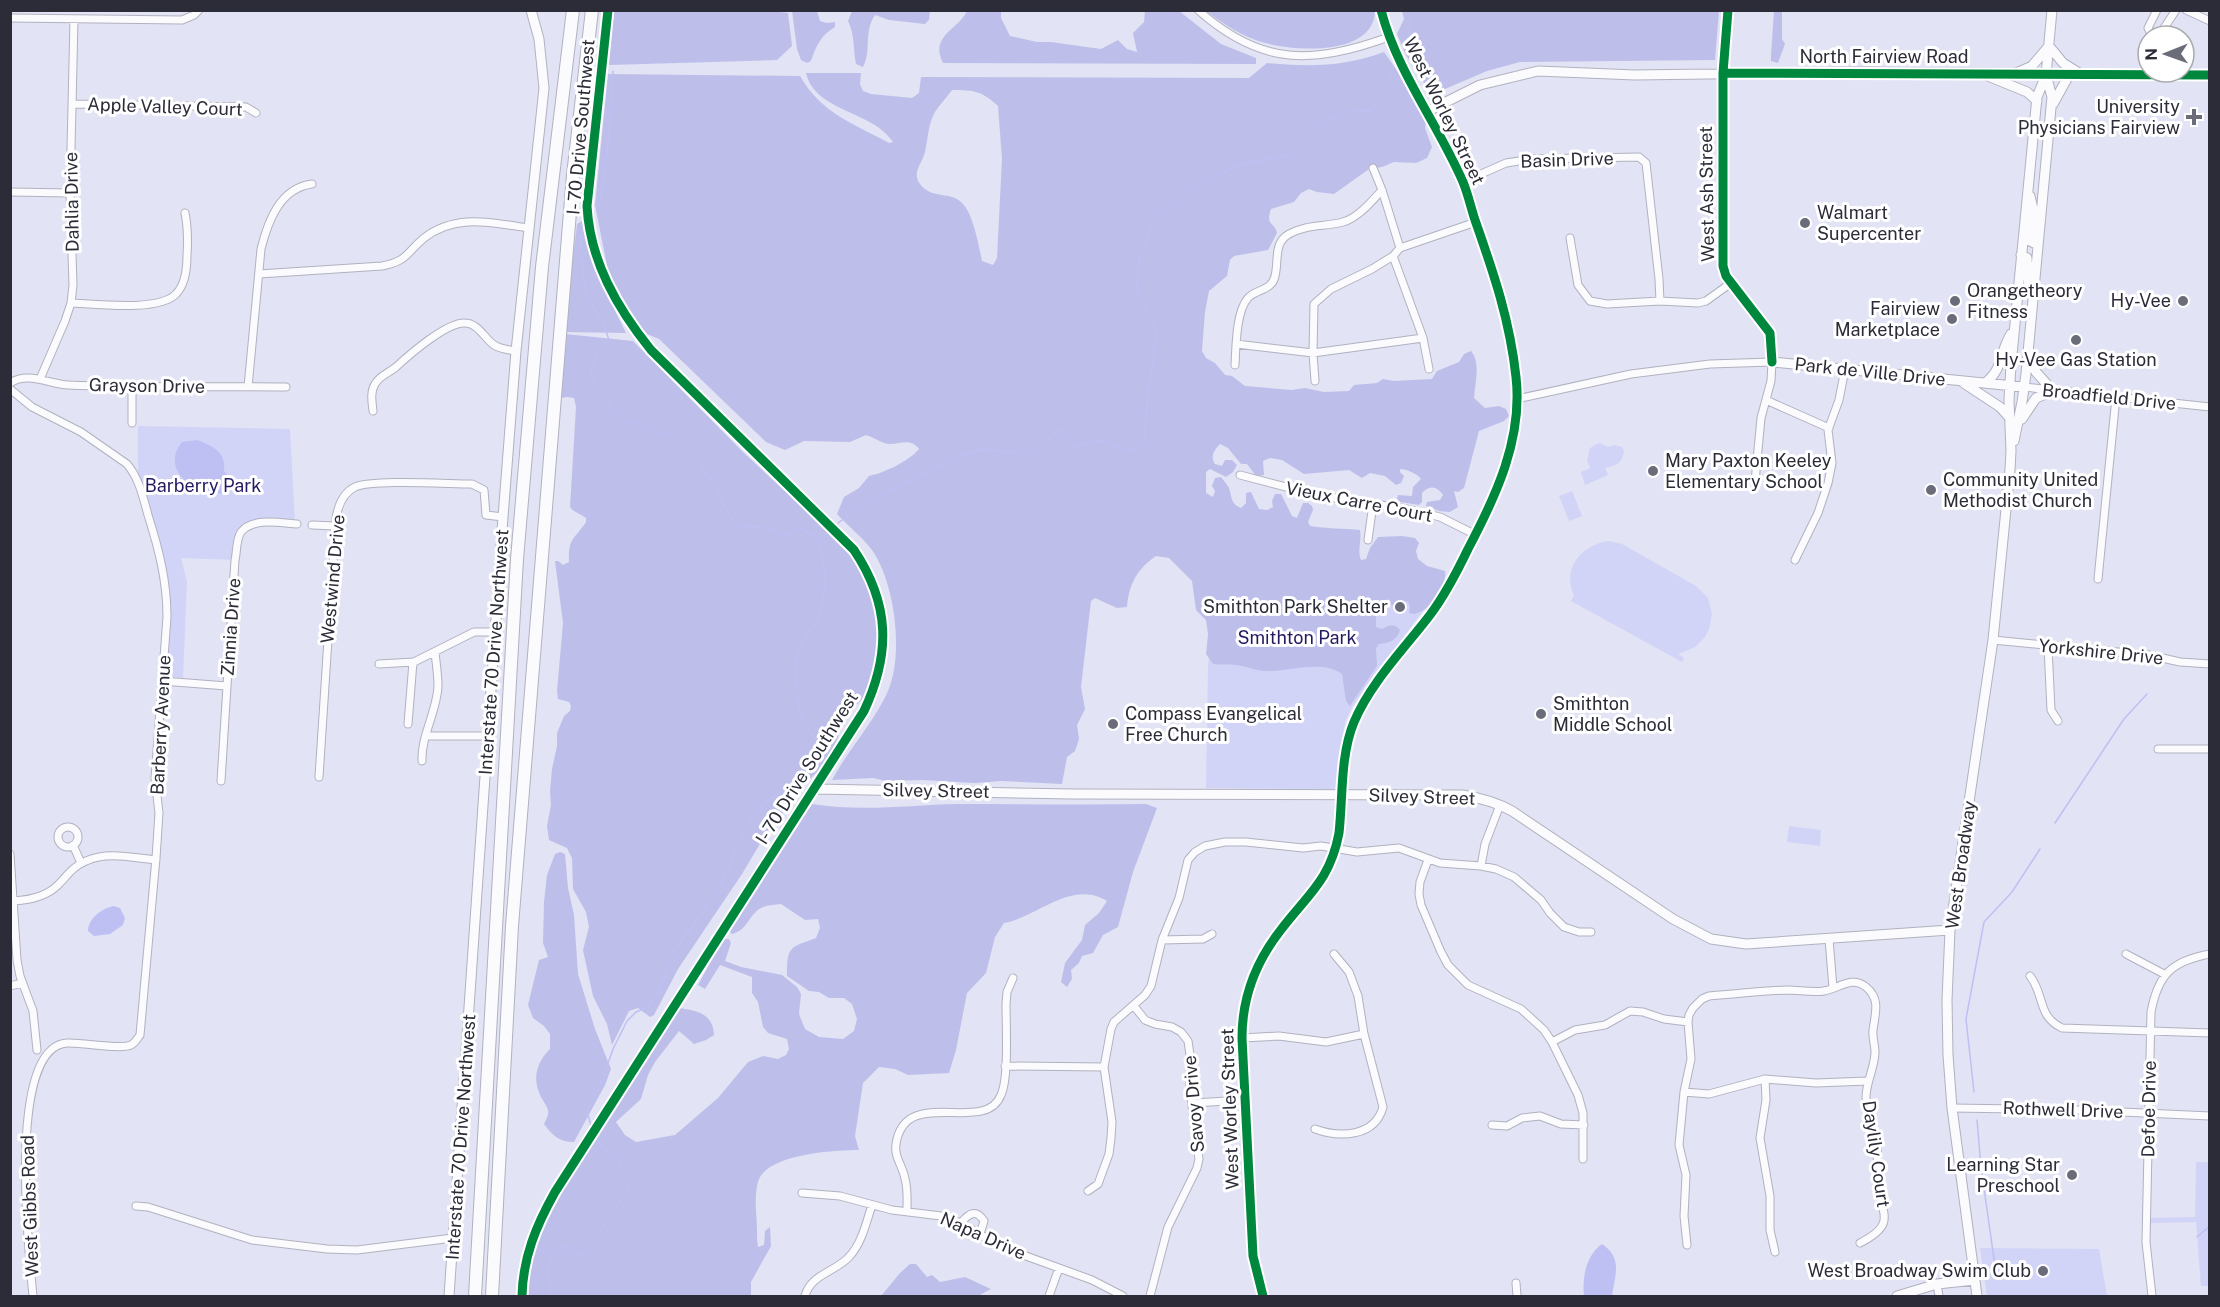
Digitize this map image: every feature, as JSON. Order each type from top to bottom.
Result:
[{"type":"highway","points":[[475,1296],[517,558],[542,267],[573,10]]},
{"type":"highway","points":[[492,1296],[512,926],[573,175],[592,10]]},
{"type":"street","points":[[10,18],[182,20],[199,10]]},
{"type":"street","name":"Interstate 70 Drive Northwest","points":[[449,1296],[502,517],[516,351],[544,88],[539,39],[531,10]]},
{"type":"street","name":"I- 70 Drive Southwest","points":[[522,1296],[528,1251],[538,1224],[555,1192],[864,711],[876,686],[882,658],[882,613],[874,586],[854,550],[812,506],[651,350],[626,318],[610,292],[596,255],[588,225],[587,206],[608,10]]},
{"type":"street","points":[[1198,10],[1222,31],[1241,42],[1279,54],[1335,54],[1389,37]]},
{"type":"street","name":"West Worley Street","points":[[1263,1296],[1253,1256],[1242,1038],[1246,992],[1258,966],[1279,932],[1319,885],[1337,848],[1346,747],[1354,723],[1364,701],[1431,613],[1451,582],[1476,535],[1502,477],[1515,425],[1516,379],[1503,303],[1489,255],[1463,182],[1389,37],[1381,10]]},
{"type":"street","name":"West Ash Street","points":[[1728,10],[1723,73],[1723,266],[1726,276],[1770,333],[1772,362]]},
{"type":"street","name":"West Broadway","points":[[2011,451],[2008,417],[2014,329],[2037,101],[2046,75],[2052,10]]},
{"type":"street","points":[[2157,10],[2148,28],[2151,34],[2155,35],[2162,31],[2176,10]]},
{"type":"street","points":[[2186,10],[2210,21]]},
{"type":"street","name":"Dahlia Drive","points":[[40,379],[71,303],[73,285],[70,193],[74,19]]},
{"type":"street","points":[[2014,74],[2032,66],[2049,46],[2063,63],[2082,75]]},
{"type":"street","name":"North Fairview Road","points":[[1426,112],[1480,85],[1538,71],[1635,75],[1723,73],[2210,75]]},
{"type":"street","points":[[1983,74],[2027,92],[2037,101]]},
{"type":"street","name":"West Broadway","points":[[1977,1296],[1952,1108],[1948,1044],[1950,930],[1993,640],[2011,451],[2018,426],[2024,387],[2052,97],[2046,75]]},
{"type":"street","points":[[2050,109],[2069,75]]},
{"type":"street","name":"Apple Valley Court","points":[[73,104],[246,107],[256,113]]},
{"type":"street","name":"Basin Drive","points":[[1463,182],[1497,166],[1532,159],[1639,157],[1646,163],[1660,301]]},
{"type":"street","points":[[1373,168],[1400,248]]},
{"type":"street","points":[[248,387],[265,230],[277,206],[299,185],[312,184]]},
{"type":"street","points":[[2028,188],[2033,209],[2030,241],[2038,245]]},
{"type":"street","points":[[1235,365],[1241,308],[1249,296],[1267,288],[1275,277],[1278,248],[1286,236],[1304,227],[1344,222],[1363,210],[1382,190]]},
{"type":"street","points":[[10,192],[70,193]]},
{"type":"street","points":[[71,303],[150,305],[165,302],[176,294],[183,281],[187,264],[188,228],[185,213]]},
{"type":"street","points":[[259,274],[394,264],[403,260],[435,231],[461,221],[529,228]]},
{"type":"street","points":[[1315,381],[1314,304],[1331,289],[1372,269],[1393,256],[1400,248],[1476,222]]},
{"type":"street","name":"West Ash Street","points":[[1570,238],[1578,285],[1590,301],[1607,304],[1660,301],[1698,303],[1706,301],[1731,283]]},
{"type":"street","points":[[2021,255],[2025,256],[2028,261],[2027,279],[2031,306]]},
{"type":"street","points":[[1393,256],[1423,338],[1429,369]]},
{"type":"street","points":[[373,411],[371,393],[381,376],[422,345],[453,326],[466,323],[475,326],[495,346],[516,351]]},
{"type":"street","points":[[1985,383],[1994,377],[1998,370],[2008,339],[2014,329]]},
{"type":"street","points":[[1236,344],[1313,353],[1423,338]]},
{"type":"street","points":[[2018,426],[2036,398],[2053,391],[2036,372],[2027,357]]},
{"type":"street","points":[[1755,482],[1761,418],[1771,381],[1772,362]]},
{"type":"street","name":"Park de Ville Drive","points":[[1517,399],[1631,374],[1710,364],[1772,362],[2009,385]]},
{"type":"street","points":[[1795,560],[1818,513],[1828,483],[1832,463],[1829,428],[1839,400],[1845,369]]},
{"type":"street","name":"Grayson Drive","points":[[10,383],[21,377],[66,384],[286,387]]},
{"type":"street","points":[[1962,382],[2000,407],[2008,417]]},
{"type":"street","points":[[2009,385],[2012,400],[2011,451]]},
{"type":"street","name":"Broadfield Drive","points":[[2009,385],[2210,407]]},
{"type":"street","points":[[132,386],[132,423]]},
{"type":"street","name":"Barberry Avenue","points":[[10,389],[32,407],[81,432],[127,464],[132,470],[141,489],[164,572],[167,617],[155,778],[159,813],[156,860],[140,1035],[131,1045],[123,1047],[83,1042],[56,1045],[44,1058],[35,1081]]},
{"type":"street","points":[[2098,579],[2116,397]]},
{"type":"street","points":[[1766,399],[1829,428]]},
{"type":"street","name":"Vieux Carre Court","points":[[1240,475],[1322,496],[1407,509],[1440,518],[1476,535]]},
{"type":"street","name":"Westwind Drive","points":[[320,777],[335,526],[337,510],[348,492],[365,484],[472,484],[484,490],[486,515],[502,517]]},
{"type":"street","points":[[1368,540],[1373,504]]},
{"type":"street","name":"Zinnia Drive","points":[[221,781],[235,560],[242,531],[258,523],[297,524]]},
{"type":"street","points":[[312,525],[335,526]]},
{"type":"street","points":[[379,664],[413,662],[474,632],[495,632]]},
{"type":"street","name":"Yorkshire Drive","points":[[1993,640],[2149,655],[2180,662],[2210,664]]},
{"type":"street","points":[[2048,647],[2051,710],[2058,721]]},
{"type":"street","points":[[422,761],[423,741],[438,687],[435,652]]},
{"type":"street","points":[[408,724],[413,662]]},
{"type":"street","points":[[162,681],[227,686]]},
{"type":"street","points":[[426,736],[488,736]]},
{"type":"street","points":[[2158,749],[2210,749]]},
{"type":"street","name":"Silvey Street","points":[[816,789],[1073,794],[1463,795],[1500,804],[1673,920],[1711,939],[1746,944],[1950,930]]},
{"type":"street","points":[[1481,866],[1485,844],[1500,804]]},
{"type":"street","points":[[1088,1191],[1098,1184],[1105,1168],[1111,1138],[1110,1104],[1104,1067],[1111,1029],[1114,1022],[1134,1006],[1151,986],[1162,940],[1179,898],[1188,860],[1205,846],[1225,842],[1246,842],[1304,848],[1321,846],[1357,852],[1399,848],[1428,860],[1452,865],[1496,869],[1514,878],[1541,900],[1564,927],[1579,932],[1591,932]]},
{"type":"street","points":[[73,845],[81,863]]},
{"type":"street","points":[[10,854],[17,960],[22,983],[33,1011],[37,1050]]},
{"type":"street","points":[[14,901],[33,898],[49,892],[81,863],[100,856],[156,860]]},
{"type":"street","points":[[1428,860],[1420,882],[1421,905],[1448,965],[1468,985],[1521,1009],[1544,1030],[1578,1095],[1584,1125],[1583,1159]]},
{"type":"street","points":[[1162,940],[1203,939],[1212,934]]},
{"type":"street","points":[[1687,1245],[1684,1216],[1686,1175],[1679,1145],[1684,1092],[1691,1059],[1689,1015],[1698,1002],[1709,996],[1790,990],[1819,992],[1833,988],[1829,939]]},
{"type":"street","points":[[1315,1129],[1326,1133],[1359,1132],[1375,1124],[1383,1107],[1364,1034],[1358,996],[1353,982],[1334,954]]},
{"type":"street","points":[[2126,954],[2164,974],[2182,961],[2210,954]]},
{"type":"street","name":"Defoe Drive","points":[[2152,1296],[2146,1242],[2151,1031],[2154,998],[2164,974]]},
{"type":"street","points":[[2030,976],[2038,986],[2045,1015],[2053,1024],[2062,1028],[2210,1033]]},
{"type":"street","points":[[907,1211],[905,1177],[895,1152],[900,1133],[915,1117],[924,1113],[981,1112],[997,1104],[1002,1095],[1005,1066],[1007,993],[1013,978]]},
{"type":"street","name":"Daylily Court","points":[[1833,988],[1852,982],[1866,987],[1875,999],[1877,1009],[1873,1035],[1875,1054],[1868,1081],[1868,1115],[1878,1148],[1877,1182],[1885,1212],[1884,1220],[1877,1233],[1860,1243]]},
{"type":"street","points":[[10,986],[22,983]]},
{"type":"street","name":"Savoy Drive","points":[[1134,1006],[1145,1020],[1172,1027],[1181,1032],[1188,1041],[1191,1054],[1190,1090],[1199,1159],[1197,1168],[1168,1227],[1150,1296]]},
{"type":"street","points":[[1552,1042],[1575,1030],[1605,1024],[1630,1011],[1688,1022]]},
{"type":"street","points":[[1242,1038],[1280,1036],[1326,1042],[1364,1034]]},
{"type":"street","points":[[1005,1066],[1104,1067]]},
{"type":"street","points":[[1765,1079],[1766,1101],[1760,1138],[1770,1196],[1770,1230],[1775,1252]]},
{"type":"street","points":[[1684,1092],[1709,1094],[1765,1079],[1816,1083],[1868,1081]]},
{"type":"street","name":"West Gibbs Road","points":[[33,1296],[25,1151],[35,1081]]},
{"type":"street","points":[[1193,1103],[1245,1100]]},
{"type":"street","name":"Rothwell Drive","points":[[1952,1108],[2210,1116]]},
{"type":"street","points":[[1492,1125],[1507,1126],[1522,1118],[1540,1116],[1561,1124],[1584,1125]]},
{"type":"street","name":"Napa Drive","points":[[802,1193],[840,1196],[892,1210],[941,1216],[961,1223],[1004,1248],[1092,1280],[1123,1296]]},
{"type":"street","points":[[805,1296],[813,1281],[848,1258],[857,1246],[872,1205]]},
{"type":"street","points":[[136,1206],[252,1240],[327,1250],[357,1250],[453,1238]]},
{"type":"street","points":[[961,1223],[967,1216],[974,1213],[980,1214],[984,1221],[980,1234]]},
{"type":"street","points":[[1049,1296],[1059,1268]]},
{"type":"street","points":[[1897,1296],[1937,1284],[1975,1280]]},
{"type":"street","points":[[1516,1282],[1517,1296]]},
{"type":"street","points":[[1937,1284],[1939,1296]]},
{"type":"green space","points":[[852,10],[930,11],[929,20],[925,24],[889,20],[875,15],[869,28],[866,61],[863,67],[856,64],[853,37],[848,21]]},
{"type":"green space","points":[[614,11],[771,11],[788,13],[792,46],[777,60],[609,65]]},
{"type":"green space","points":[[792,11],[817,11],[820,21],[835,22],[835,27],[823,37],[811,61],[807,63],[801,60],[797,49]]},
{"type":"green space","points":[[967,11],[1001,11],[1001,18],[1010,36],[1037,42],[1101,49],[1118,40],[1127,49],[1137,52],[1133,33],[1144,22],[1145,11],[1179,11],[1221,44],[1256,58],[1256,64],[943,63],[940,54],[942,39]]},
{"type":"green space","points":[[1206,11],[1375,11],[1371,27],[1360,37],[1344,44],[1305,49],[1285,47],[1253,39],[1234,30]]},
{"type":"green space","points":[[1402,11],[1719,11],[1715,60],[1520,62],[1487,71],[1438,92],[1432,92],[1406,55],[1397,34],[1404,19]]},
{"type":"green space","points":[[1774,11],[1782,11],[1782,39],[1785,44],[1778,63],[1771,61]]},
{"type":"green space","points":[[1384,52],[1406,83],[1426,121],[1425,128],[1432,147],[1427,158],[1416,163],[1394,162],[1369,169],[1334,194],[1309,189],[1301,193],[1294,202],[1271,209],[1269,221],[1277,233],[1268,250],[1234,256],[1230,260],[1227,276],[1209,291],[1202,351],[1206,358],[1215,363],[1225,375],[1232,376],[1245,386],[1292,390],[1305,388],[1324,392],[1349,391],[1354,385],[1377,383],[1383,379],[1394,381],[1432,379],[1437,371],[1459,362],[1464,354],[1471,351],[1477,367],[1474,398],[1485,408],[1499,406],[1506,409],[1509,416],[1504,421],[1479,431],[1464,488],[1458,492],[1454,491],[1458,507],[1450,512],[1426,506],[1427,502],[1440,500],[1443,495],[1433,488],[1422,493],[1422,502],[1419,505],[1400,502],[1397,499],[1398,495],[1412,496],[1413,487],[1421,479],[1405,470],[1400,469],[1404,476],[1401,483],[1396,485],[1385,476],[1370,473],[1362,478],[1349,470],[1304,474],[1282,460],[1270,458],[1263,461],[1264,475],[1256,476],[1247,464],[1241,464],[1228,448],[1220,444],[1213,454],[1215,464],[1222,466],[1225,460],[1232,460],[1237,465],[1226,477],[1210,469],[1206,472],[1206,493],[1213,497],[1215,491],[1212,486],[1215,478],[1221,477],[1228,486],[1233,501],[1241,508],[1246,503],[1246,493],[1251,492],[1259,509],[1267,510],[1273,507],[1272,501],[1275,494],[1281,494],[1292,516],[1297,518],[1303,503],[1308,503],[1313,510],[1308,522],[1310,526],[1360,530],[1361,560],[1366,559],[1378,537],[1415,538],[1419,543],[1416,551],[1418,559],[1427,566],[1445,571],[1443,585],[1434,600],[1416,614],[1409,613],[1408,602],[1401,600],[1394,605],[1380,607],[1376,613],[1376,627],[1382,629],[1394,626],[1400,630],[1395,639],[1379,644],[1376,648],[1377,666],[1350,706],[1346,701],[1342,674],[1334,670],[1324,667],[1304,667],[1264,671],[1236,665],[1213,664],[1206,654],[1208,634],[1206,620],[1196,610],[1192,581],[1169,558],[1156,556],[1135,578],[1127,607],[1117,608],[1095,598],[1091,601],[1081,687],[1085,709],[1077,725],[1079,739],[1075,751],[1067,757],[1062,784],[1001,781],[975,783],[922,780],[886,781],[873,778],[832,780],[888,691],[893,676],[896,639],[891,599],[880,564],[868,545],[837,514],[844,497],[859,488],[869,476],[896,466],[919,449],[909,443],[887,444],[866,435],[850,442],[804,441],[785,450],[766,442],[659,339],[647,334],[633,319],[608,271],[595,205],[608,74],[800,76],[818,100],[828,109],[889,143],[893,142],[884,131],[820,96],[811,86],[806,73],[861,73],[860,84],[863,91],[871,94],[912,98],[919,93],[921,77],[1249,78],[1267,63],[1326,65]],"holes":[[[952,90],[982,94],[998,106],[1002,159],[997,258],[993,265],[982,261],[973,222],[963,204],[954,198],[929,192],[917,179],[933,117]]]},
{"type":"green space","points":[[582,221],[592,263],[626,333],[564,332],[577,224]]},
{"type":"green space","points":[[565,334],[633,341],[743,452],[847,549],[863,574],[878,615],[881,643],[870,691],[844,718],[837,740],[823,767],[794,793],[783,813],[773,822],[742,874],[678,969],[654,1015],[650,1017],[638,1008],[629,1011],[612,1045],[607,1024],[593,996],[583,950],[589,927],[586,912],[573,889],[572,858],[567,848],[549,840],[547,826],[557,733],[571,706],[569,702],[558,699],[557,691],[563,623],[555,561],[563,565],[569,562],[571,544],[586,522],[586,518],[570,507],[576,407],[574,398],[561,398],[559,395]]},
{"type":"green space","name":"Barberry Park","points":[[138,426],[290,429],[295,524],[269,522],[242,531],[235,560],[181,558],[187,582],[183,678],[166,676],[170,610],[168,575],[138,474]]},
{"type":"green space","points":[[1599,443],[1608,447],[1614,445],[1622,447],[1624,451],[1622,459],[1613,466],[1605,468],[1608,475],[1585,485],[1581,472],[1590,468],[1587,460],[1590,448]]},
{"type":"green space","points":[[1572,491],[1582,516],[1569,521],[1559,496]]},
{"type":"green space","name":"Smithton Park","points":[[1223,531],[1428,604],[1352,707],[1345,722],[1335,789],[1206,788],[1208,666]]},
{"type":"green space","points":[[1609,541],[1622,544],[1696,586],[1708,598],[1712,614],[1709,629],[1695,647],[1678,654],[1684,658],[1682,662],[1571,601],[1574,595],[1570,576],[1577,559],[1591,547]]},
{"type":"green space","points":[[812,804],[867,808],[958,804],[1146,804],[1157,808],[1133,872],[1118,927],[1103,935],[1093,953],[1082,956],[1079,963],[1071,970],[1072,979],[1067,987],[1061,982],[1065,963],[1082,940],[1085,925],[1099,913],[1107,901],[1094,895],[1080,894],[1055,901],[1004,923],[995,937],[986,973],[967,993],[949,1073],[908,1075],[895,1069],[879,1067],[863,1083],[855,1136],[859,1150],[802,1156],[773,1165],[763,1173],[758,1182],[756,1196],[757,1239],[758,1247],[764,1245],[765,1231],[770,1227],[771,1246],[751,1282],[751,1296],[527,1296],[532,1256],[557,1199],[680,1008],[698,1012],[708,1018],[714,1035],[694,1044],[679,1031],[655,1062],[648,1075],[641,1099],[616,1122],[625,1135],[636,1142],[675,1135],[718,1098],[748,1062],[763,1056],[778,1059],[786,1055],[789,1049],[787,1039],[768,1033],[763,1027],[758,1002],[752,993],[752,977],[720,965],[705,989],[698,985],[723,939],[729,939],[731,943],[725,961],[741,967],[782,975],[797,987],[801,994],[799,1014],[805,1029],[819,1037],[843,1039],[854,1031],[857,1019],[852,1004],[844,998],[829,998],[819,992],[809,991],[787,976],[789,953],[795,946],[816,938],[820,928],[818,919],[805,920],[781,904],[761,908],[736,933],[731,934],[730,929]]},
{"type":"green space","points":[[1789,826],[1821,830],[1820,846],[1787,842]]},
{"type":"green space","points":[[560,852],[565,854],[568,888],[574,915],[578,974],[595,1029],[611,1069],[605,1085],[574,1142],[556,1137],[544,1124],[548,1110],[538,1090],[536,1078],[541,1060],[550,1049],[550,1034],[533,1018],[528,1005],[539,960],[548,957],[543,943],[547,875],[555,854]]},
{"type":"green space","points":[[2196,1162],[2209,1162],[2209,1286],[2201,1286],[2196,1222],[2151,1223],[2151,1218],[2195,1217]]},
{"type":"green space","name":"West Broadway Swim Club","points":[[1980,1248],[2099,1249],[2107,1296],[1987,1296]]},
{"type":"green space","points":[[910,1264],[916,1264],[927,1277],[932,1275],[940,1282],[965,1277],[991,1289],[978,1296],[881,1296]]},
{"type":"shaded area","points":[[198,440],[214,448],[221,455],[224,471],[232,485],[228,493],[221,494],[198,489],[185,480],[176,469],[175,456],[182,442]]},
{"type":"shaded area","points":[[114,906],[120,908],[125,918],[123,925],[110,934],[94,936],[88,931],[90,922],[96,915]]},
{"type":"shaded area","points":[[1602,1244],[1609,1249],[1615,1261],[1616,1274],[1612,1296],[1584,1296],[1586,1267],[1592,1254]]},
{"type":"waterway","points":[[1409,47],[1410,10]]},
{"type":"waterway","points":[[600,205],[609,134],[613,71]]},
{"type":"waterway","points":[[838,523],[870,500],[957,456],[985,449],[1014,453],[1022,457],[1060,429],[1076,447],[1100,440],[1129,450],[1144,444],[1148,393],[1157,331],[1136,289],[1139,257],[1158,212],[1234,166],[1289,154],[1323,123],[1346,112],[1371,111],[1392,74]]},
{"type":"waterway","points":[[580,235],[585,290],[591,304],[602,319],[609,340],[598,351],[592,365],[591,378],[614,412],[626,420],[677,437],[696,453],[702,469],[716,484],[723,505],[737,525],[770,529],[783,536],[801,529],[817,537],[825,578],[821,609],[798,650],[796,661],[801,713],[819,747],[808,770],[755,811],[716,894],[674,951],[659,992],[648,1007],[636,1012],[627,1021],[587,1111],[591,1126]]},
{"type":"waterway","points":[[818,541],[826,534]]},
{"type":"waterway","points":[[2055,823],[2124,719],[2147,694]]},
{"type":"waterway","points":[[1974,1092],[1966,1019],[1984,922],[2012,892],[2040,849]]},
{"type":"waterway","points":[[1977,1120],[1995,1266]]},
{"type":"waterway","points":[[552,1296],[548,1269],[555,1250],[563,1246],[580,1256],[624,1196],[629,1184],[618,1160],[608,1154],[597,1139]]},
{"type":"waterway","points":[[2197,1237],[2210,1226]]},
{"type":"cycle path","points":[[522,1296],[525,1268],[532,1242],[555,1192],[864,711],[873,690],[882,649],[883,629],[875,590],[854,550],[651,350],[627,318],[607,283],[593,246],[587,206],[608,10]]},
{"type":"cycle path","points":[[1263,1296],[1253,1256],[1242,1038],[1247,995],[1257,968],[1271,943],[1316,886],[1330,864],[1339,833],[1344,763],[1354,722],[1369,693],[1430,615],[1455,575],[1497,488],[1511,445],[1515,423],[1516,377],[1510,336],[1495,279],[1463,182],[1407,76],[1388,33],[1381,10]]},
{"type":"cycle path","points":[[1728,10],[1723,73],[1723,266],[1726,276],[1770,333],[1772,362]]},
{"type":"cycle path","points":[[1723,73],[2210,75]]},
{"type":"place","name":"University Physicians Fairview","points":[[2194,117]]},
{"type":"place","name":"Walmart Supercenter","points":[[1805,223]]},
{"type":"place","name":"Orangetheory Fitness","points":[[1955,301]]},
{"type":"place","name":"Hy-Vee","points":[[2183,301]]},
{"type":"place","name":"Fairview Marketplace","points":[[1952,319]]},
{"type":"place","name":"Hy-Vee Gas Station","points":[[2076,340]]},
{"type":"place","name":"Mary Paxton Keeley Elementary School","points":[[1653,471]]},
{"type":"place","name":"Community United Methodist Church","points":[[1931,490]]},
{"type":"place","name":"Smithton Park Shelter","points":[[1400,607]]},
{"type":"place","name":"Smithton Middle School","points":[[1541,714]]},
{"type":"place","name":"Compass Evangelical Free Church","points":[[1113,724]]},
{"type":"place","name":"Learning Star Preschool","points":[[2072,1175]]},
{"type":"place","name":"West Broadway Swim Club","points":[[2043,1271]]}]
